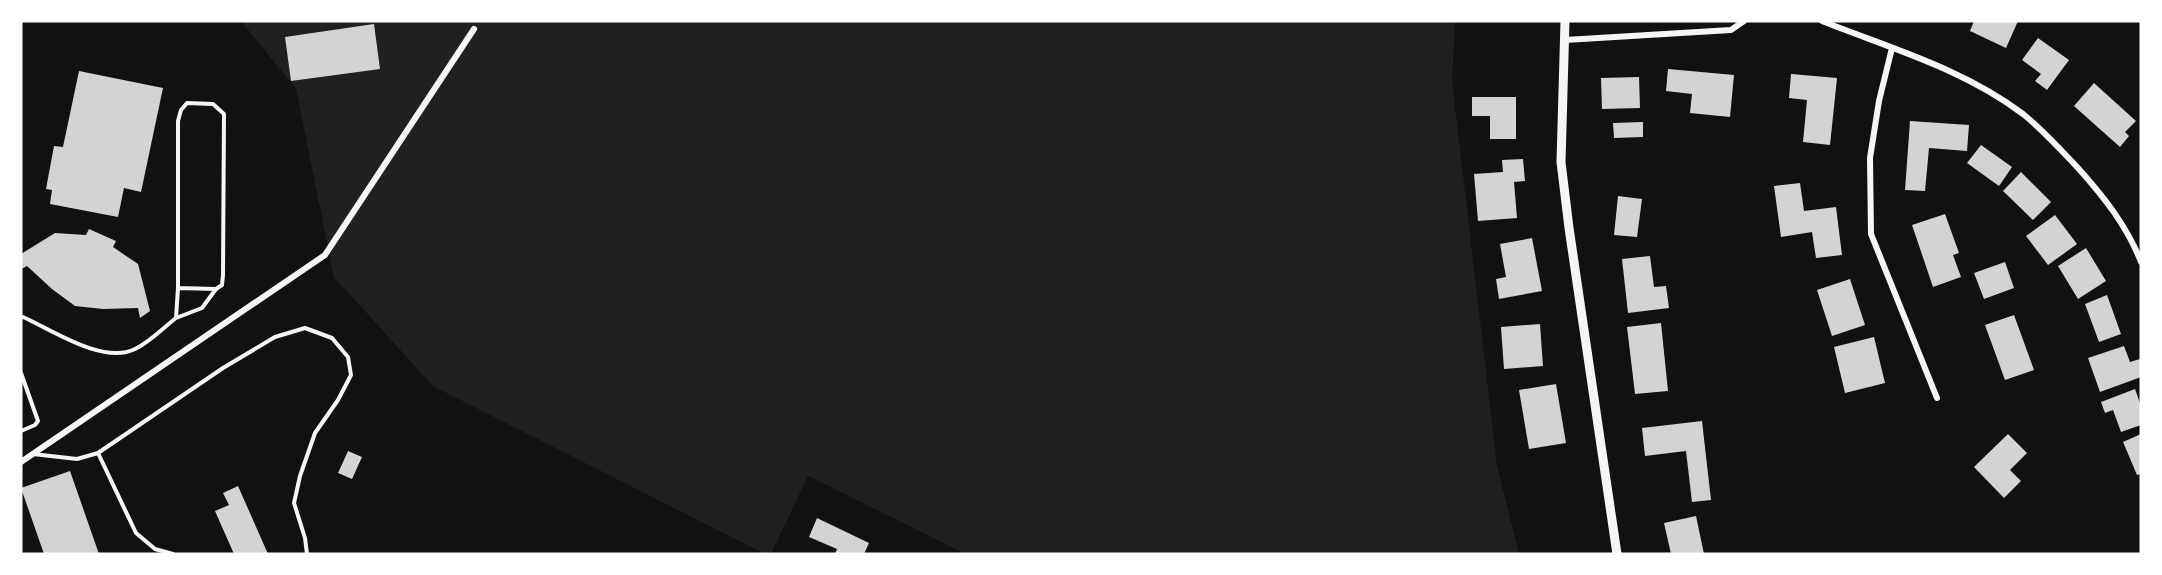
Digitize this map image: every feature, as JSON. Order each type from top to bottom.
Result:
[{"type":"street","points":[[1565,21],[1561,162],[1570,240],[1617,554]]},
{"type":"street","points":[[1565,40],[1731,30],[1744,21]]},
{"type":"street","points":[[1822,21],[1952,72],[1986,90],[2024,115],[2057,145],[2112,207],[2135,246],[2141,262]]},
{"type":"street","points":[[21,462],[325,255],[474,29]]},
{"type":"street","points":[[1892,48],[1879,101],[1870,158],[1871,234],[1937,398]]},
{"type":"lane","points":[[21,318],[87,348],[115,353],[135,350],[176,318],[202,308],[216,289],[222,285],[223,275],[224,114],[213,104],[187,103],[181,110],[178,121],[176,318]]},
{"type":"lane","points":[[178,288],[216,289]]},
{"type":"lane","points":[[32,454],[77,459],[98,453],[222,368],[275,337],[305,328],[332,338],[348,357],[351,375],[338,400],[315,433],[300,476],[294,503],[305,538],[307,554]]},
{"type":"lane","points":[[21,373],[38,421],[35,425],[21,431]]},
{"type":"lane","points":[[98,453],[136,533],[155,549],[172,554]]},
{"type":"shaded area","points":[[241,21],[1455,21],[1452,81],[1497,466],[1519,554],[966,554],[808,476],[771,554],[765,554],[433,386],[334,277],[296,89]]},
{"type":"building","points":[[1974,21],[2018,21],[2006,48],[1970,31]]},
{"type":"building","points":[[374,24],[380,69],[291,81],[285,37]]},
{"type":"building","points":[[2038,38],[2069,60],[2047,90],[2035,81],[2041,74],[2022,60]]},
{"type":"building","points":[[1668,69],[1734,75],[1730,117],[1690,113],[1692,94],[1666,91]]},
{"type":"building","points":[[79,71],[163,88],[141,192],[124,188],[118,217],[50,204],[52,190],[46,189],[54,146],[63,147]]},
{"type":"building","points":[[1791,74],[1837,78],[1830,145],[1803,142],[1807,100],[1789,98]]},
{"type":"building","points":[[1639,77],[1640,108],[1602,109],[1601,78]]},
{"type":"building","points":[[2094,83],[2136,121],[2125,132],[2129,136],[2120,147],[2074,106]]},
{"type":"building","points":[[1472,97],[1516,97],[1516,139],[1490,139],[1490,116],[1472,116]]},
{"type":"building","points":[[1910,121],[1969,125],[1967,151],[1929,148],[1925,191],[1905,190]]},
{"type":"building","points":[[1643,122],[1643,137],[1614,138],[1613,123]]},
{"type":"building","points":[[1981,145],[2012,167],[1999,186],[1967,163]]},
{"type":"building","points":[[1523,159],[1525,181],[1514,182],[1517,218],[1478,221],[1474,174],[1503,172],[1502,160]]},
{"type":"building","points":[[2021,172],[2051,202],[2033,220],[2003,191]]},
{"type":"building","points":[[1800,183],[1804,211],[1836,207],[1842,255],[1816,258],[1812,232],[1781,237],[1774,186]]},
{"type":"building","points":[[1618,196],[1642,199],[1637,237],[1614,235]]},
{"type":"building","points":[[1945,214],[1959,253],[1953,255],[1961,277],[1933,287],[1912,225]]},
{"type":"building","points":[[2055,215],[2077,244],[2048,265],[2026,236]]},
{"type":"building","points":[[89,229],[116,241],[113,247],[138,264],[150,311],[140,318],[138,308],[103,309],[75,306],[27,266],[21,269],[21,254],[55,233],[86,235]]},
{"type":"building","points":[[1532,238],[1542,291],[1499,299],[1496,279],[1506,277],[1500,244]]},
{"type":"building","points":[[2086,248],[2106,281],[2078,299],[2058,266]]},
{"type":"building","points":[[1650,256],[1654,287],[1666,286],[1669,308],[1628,313],[1622,259]]},
{"type":"building","points":[[2005,262],[2014,288],[1984,299],[1974,273]]},
{"type":"building","points":[[1850,279],[1865,325],[1832,336],[1817,290]]},
{"type":"building","points":[[2107,295],[2121,334],[2099,342],[2085,304]]},
{"type":"building","points":[[2014,315],[2034,370],[2005,380],[1985,325]]},
{"type":"building","points":[[1661,323],[1668,391],[1635,394],[1627,327]]},
{"type":"building","points":[[1540,324],[1543,366],[1504,369],[1501,327]]},
{"type":"building","points":[[1874,337],[1885,383],[1845,393],[1834,347]]},
{"type":"building","points":[[2124,346],[2130,362],[2140,359],[2141,377],[2100,392],[2088,358]]},
{"type":"building","points":[[1556,384],[1566,443],[1529,449],[1519,390]]},
{"type":"building","points":[[2135,389],[2141,406],[2141,425],[2121,432],[2113,410],[2105,413],[2101,402]]},
{"type":"building","points":[[1702,421],[1711,500],[1692,502],[1686,451],[1645,456],[1642,428]]},
{"type":"building","points":[[2008,434],[2027,453],[2010,470],[2021,481],[2004,498],[1974,467]]},
{"type":"building","points":[[2141,434],[2141,474],[2137,475],[2123,442]]},
{"type":"building","points":[[348,451],[362,457],[352,479],[338,473]]},
{"type":"building","points":[[70,471],[99,554],[44,554],[21,488]]},
{"type":"building","points":[[238,486],[268,554],[234,554],[215,511],[229,505],[223,493]]},
{"type":"building","points":[[1696,516],[1704,554],[1671,554],[1664,523]]},
{"type":"building","points":[[817,518],[869,543],[864,554],[835,554],[837,549],[809,537]]}]
